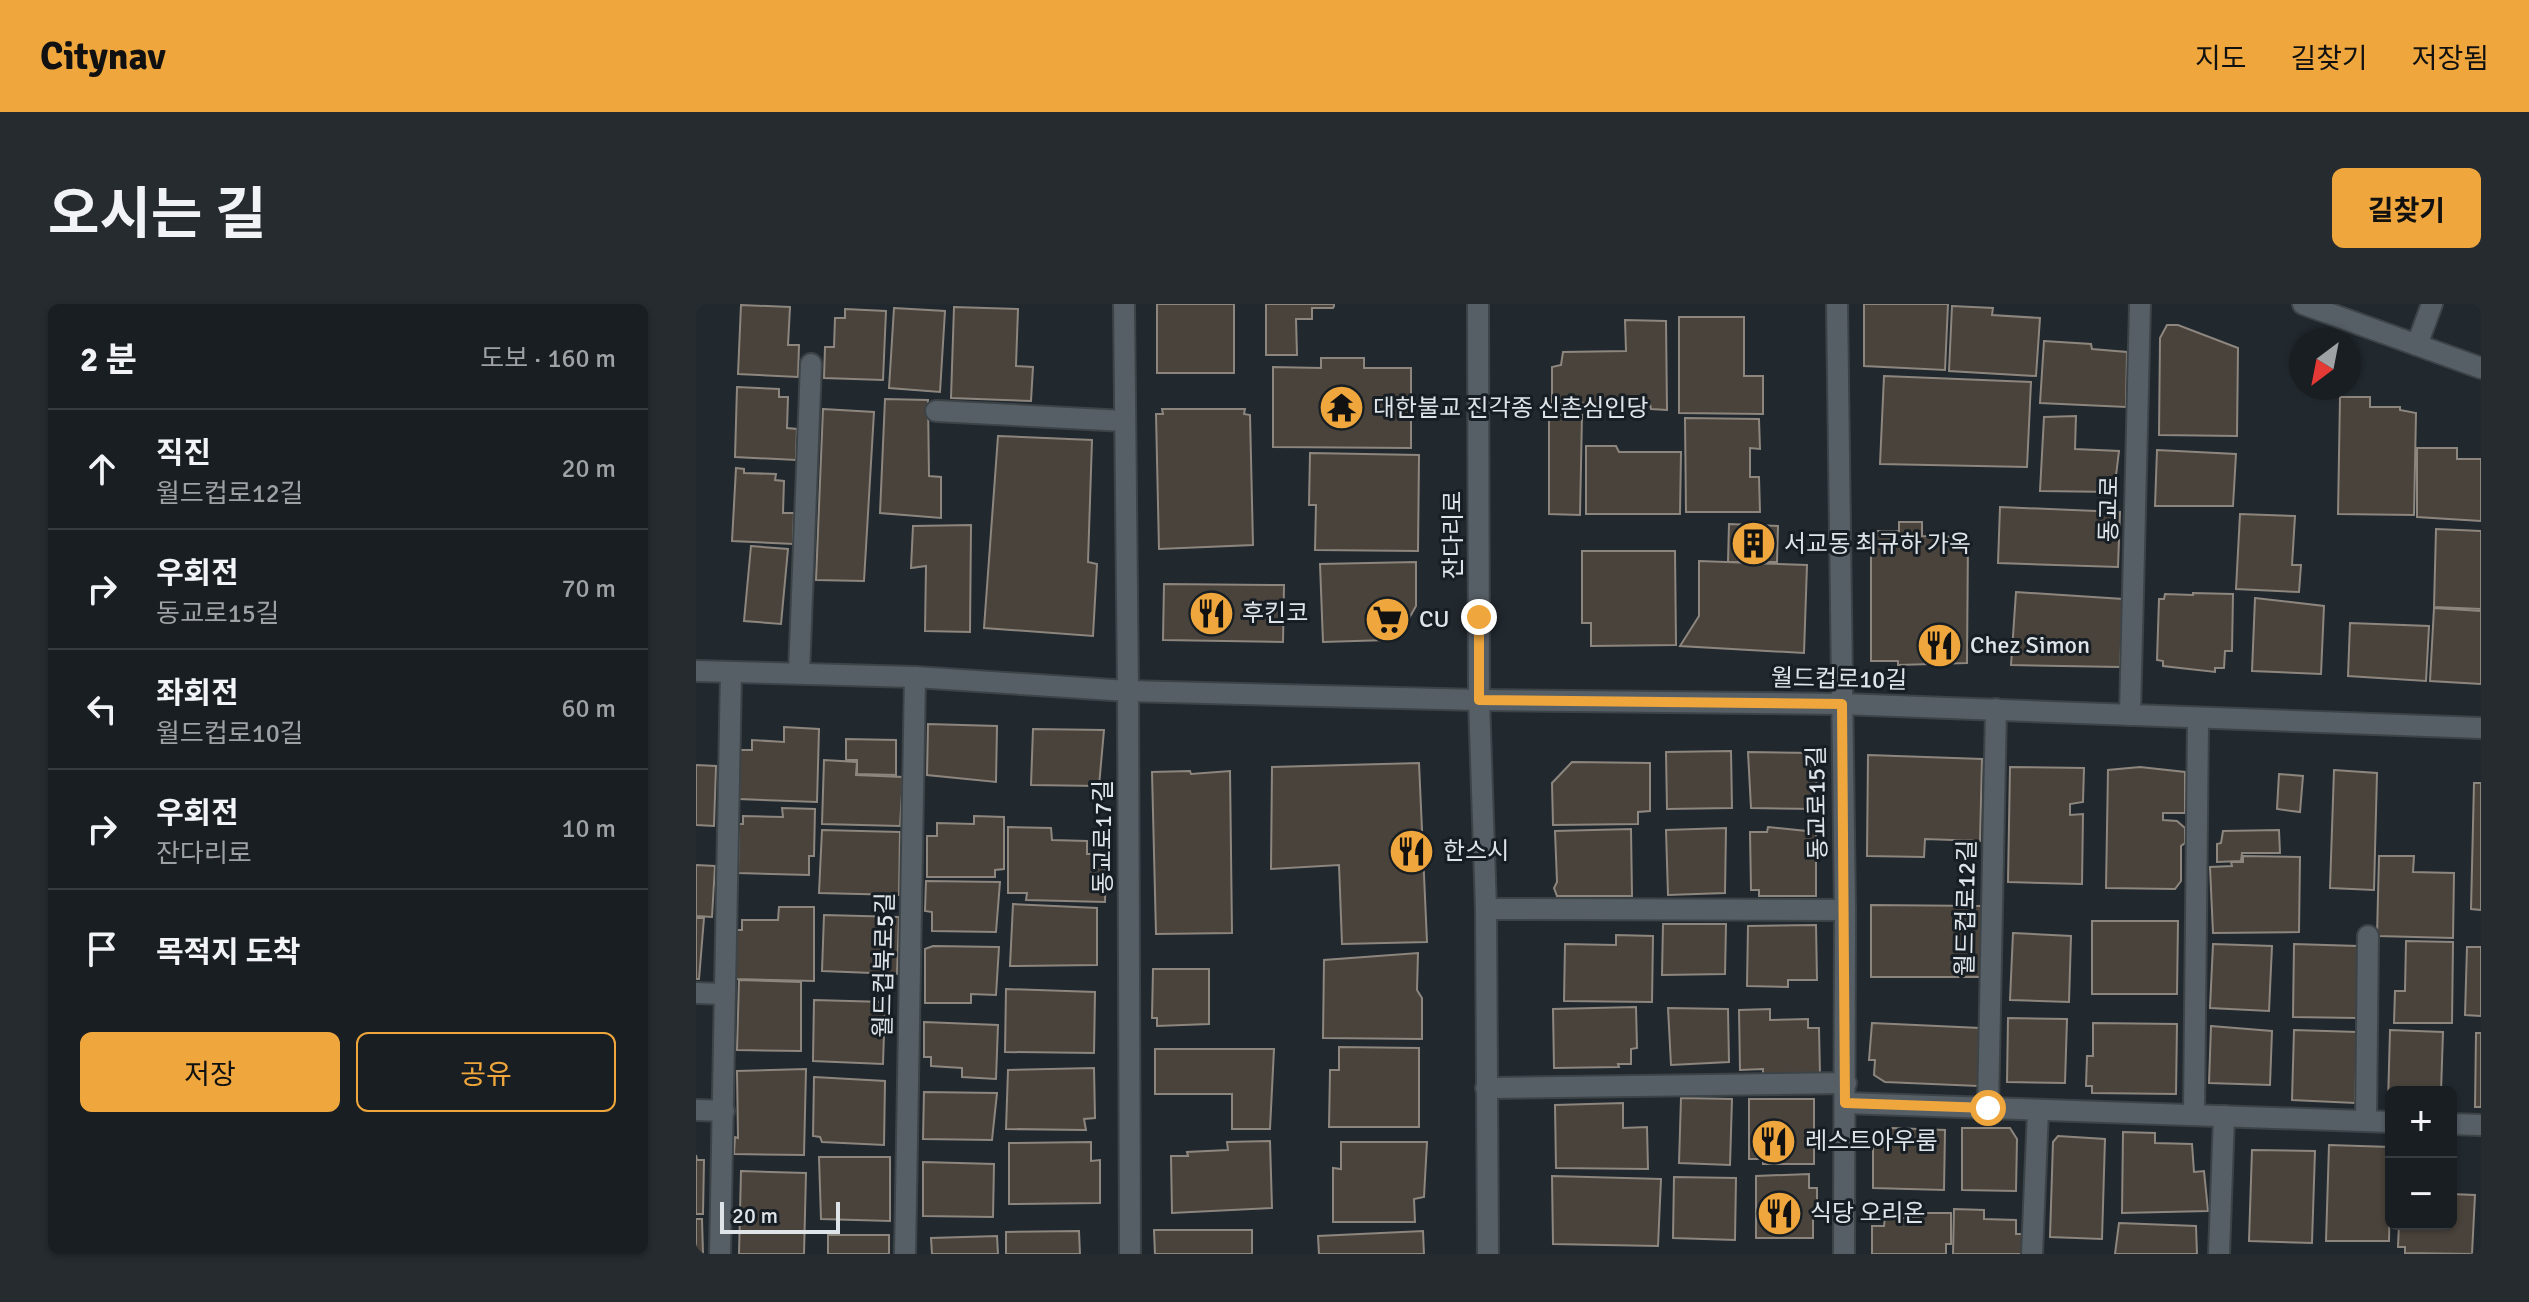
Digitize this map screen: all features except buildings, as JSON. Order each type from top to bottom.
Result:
[{"type":"street","name":"동교로17길","points":[[1124,304],[1130,1254]]},
{"type":"street","name":"잔다리로","points":[[1478,304],[1479,700],[1486,909],[1488,1254]]},
{"type":"street","name":"동교로15길","points":[[1837,304],[1845,910],[1844,1254]]},
{"type":"street","name":"동교로","points":[[2130,715],[2140,304]]},
{"type":"street","points":[[2303,304],[2481,368]]},
{"type":"street","points":[[2417,345],[2432,304]]},
{"type":"street","points":[[799,673],[811,364]]},
{"type":"street","points":[[936,411],[1125,421]]},
{"type":"street","points":[[696,671],[915,677],[1128,691],[1479,700]]},
{"type":"street","points":[[720,1254],[731,672]]},
{"type":"street","name":"월드컵북로5길","points":[[905,1254],[915,677]]},
{"type":"street","name":"월드컵로10길","points":[[1479,700],[1842,704],[2481,728]]},
{"type":"street","name":"월드컵로12길","points":[[1988,1108],[1996,709]]},
{"type":"street","points":[[2194,1115],[2198,719]]},
{"type":"street","points":[[1486,909],[1845,910]]},
{"type":"street","points":[[2366,1121],[2368,936]]},
{"type":"street","points":[[696,993],[724,994]]},
{"type":"street","points":[[1486,1088],[1846,1093],[1988,1108],[2385,1122]]},
{"type":"street","points":[[696,1110],[724,1111]]},
{"type":"street","points":[[2032,1254],[2038,1110]]},
{"type":"street","points":[[2219,1254],[2224,1116]]},
{"type":"street","points":[[2457,1124],[2481,1125]]},
{"type":"place","name":"대한불교 진각종 신촌심인당","points":[[1342,408]]},
{"type":"place","name":"서교동 최규하 가옥","points":[[1753,544]]},
{"type":"place","name":"후킨코","points":[[1211,613]]},
{"type":"place","name":"CU","points":[[1388,619]]},
{"type":"place","name":"Chez Simon","points":[[1939,645]]},
{"type":"place","name":"한스시","points":[[1412,851]]},
{"type":"place","name":"레스트아우룸","points":[[1774,1141]]},
{"type":"place","name":"식당 오리온","points":[[1779,1213]]},
{"type":"route","points":[[1479,617],[1479,700],[1842,704],[1845,1103],[1988,1108]]}]
